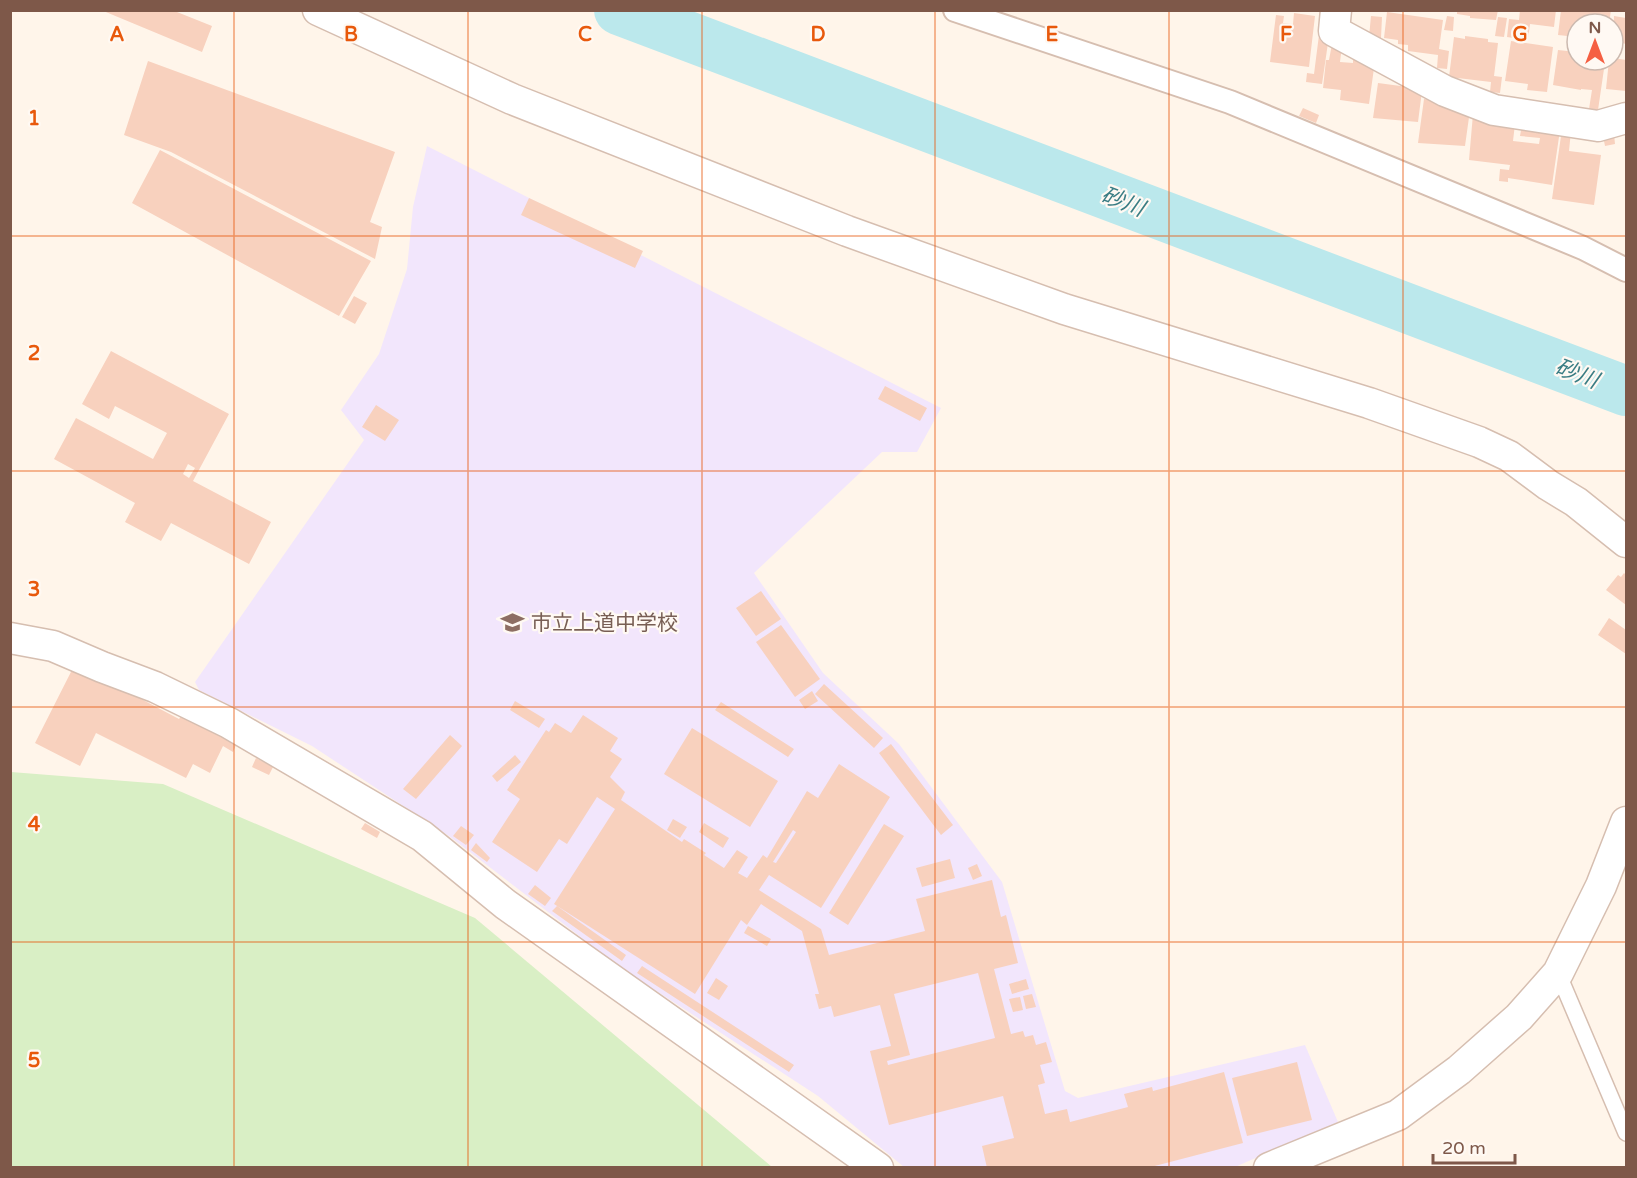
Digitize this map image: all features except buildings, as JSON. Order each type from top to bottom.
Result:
[{"type":"street","points":[[318,10],[513,99],[867,239],[1064,309],[1369,403],[1479,442],[1509,456],[1548,485],[1576,502],[1626,542]]},
{"type":"street","points":[[955,10],[1230,102],[1583,248],[1626,270]]},
{"type":"street","points":[[1336,10],[1334,32],[1445,91],[1494,110],[1598,126],[1626,118]]},
{"type":"street","points":[[10,638],[53,646],[166,692],[229,723],[422,836],[505,904],[878,1167]]},
{"type":"street","points":[[1269,1167],[1398,1115],[1459,1070],[1519,1017],[1558,973],[1601,886],[1626,822]]},
{"type":"lane","points":[[1558,973],[1626,1133]]},
{"type":"shaded area","name":"市立上道中学校","points":[[427,146],[941,408],[917,452],[882,452],[754,573],[823,673],[899,744],[1002,882],[1065,1091],[1078,1098],[1305,1045],[1338,1122],[1235,1167],[904,1167],[818,1096],[621,968],[449,836],[312,746],[199,690],[195,682],[364,440],[341,410],[379,354],[407,269],[413,207]]},
{"type":"green space","points":[[11,772],[163,784],[475,918],[772,1167],[11,1167]]},
{"type":"waterway","name":"砂川","points":[[619,10],[1626,391]]},
{"type":"place","name":"市立上道中学校","points":[[513,623]]}]
